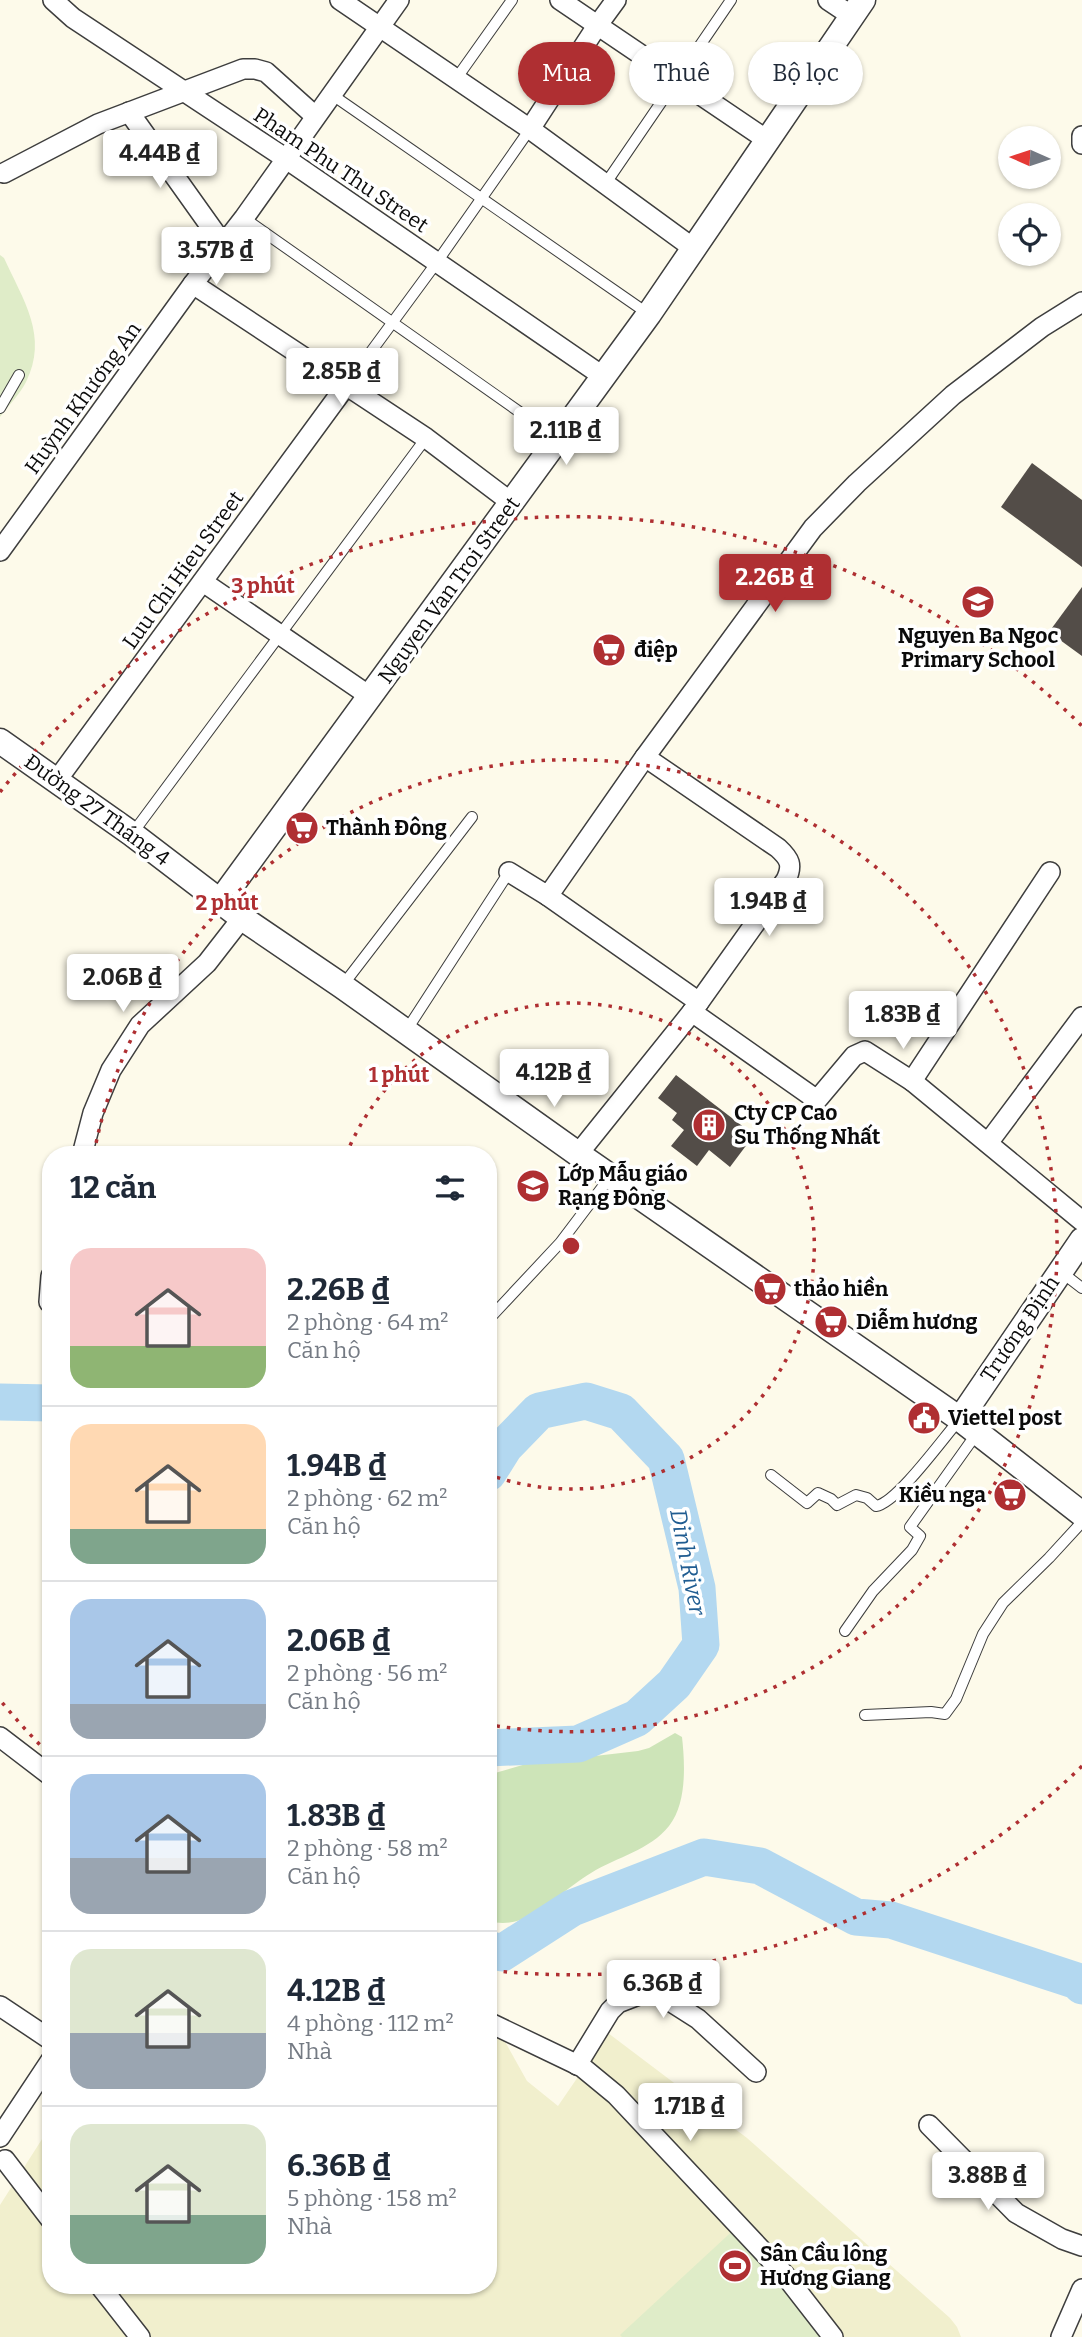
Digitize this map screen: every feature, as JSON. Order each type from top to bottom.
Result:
[{"type":"street","name":"Pham Phu Thu Street","points":[[52,0],[73,18],[285,158],[604,377]]},
{"type":"street","points":[[340,0],[530,129],[693,248]]},
{"type":"street","name":"Huỳnh Khương An","points":[[0,551],[193,284],[244,218],[399,0]]},
{"type":"street","points":[[560,0],[629,47]]},
{"type":"street","points":[[530,129],[616,0]]},
{"type":"street","points":[[828,0],[857,8]]},
{"type":"street","name":"Nguyen Van Troi Street","points":[[221,900],[649,314],[857,8]]},
{"type":"street","points":[[4,173],[99,124],[243,69],[266,72],[315,116]]},
{"type":"street","points":[[715,105],[767,140]]},
{"type":"street","points":[[129,112],[223,244]]},
{"type":"street","points":[[1082,136],[1082,144]]},
{"type":"street","points":[[193,284],[345,387],[426,438],[512,503]]},
{"type":"street","points":[[548,896],[645,757],[813,528],[857,483],[953,395],[1042,327],[1082,302]]},
{"type":"street","name":"Luu Chi Hieu Street","points":[[57,780],[345,387]]},
{"type":"street","points":[[203,582],[371,697]]},
{"type":"street","name":"Đường 27 Tháng 4","points":[[0,741],[132,834],[242,918],[969,1426],[1082,1514]]},
{"type":"street","points":[[578,1154],[695,1007],[786,880],[791,869],[789,858],[778,848],[645,757]]},
{"type":"street","points":[[509,872],[548,896],[817,1100],[854,1056],[865,1051],[912,1081],[1082,1222]]},
{"type":"street","points":[[912,1081],[1050,872]]},
{"type":"street","points":[[84,1146],[93,1113],[111,1070],[140,1025],[207,962],[242,918]]},
{"type":"street","points":[[988,1143],[1082,1017]]},
{"type":"street","name":"Trương Định","points":[[969,1426],[1060,1271],[1082,1240]]},
{"type":"street","points":[[0,1737],[42,1769]]},
{"type":"street","points":[[577,2065],[610,2011],[618,2003],[654,1992],[698,2019],[756,2072]]},
{"type":"street","points":[[0,2006],[42,2033]]},
{"type":"street","points":[[497,2026],[577,2065],[616,2095],[784,2274],[833,2337]]},
{"type":"street","points":[[0,2137],[42,2074]]},
{"type":"street","points":[[929,2125],[1016,2213],[1062,2239],[1082,2246]]},
{"type":"street","points":[[5,2160],[42,2208]]},
{"type":"street","points":[[1061,2337],[1082,2289]]},
{"type":"street","points":[[106,2294],[140,2337]]},
{"type":"lane","points":[[456,79],[512,0]]},
{"type":"lane","points":[[702,42],[731,0]]},
{"type":"lane","points":[[331,94],[649,314]]},
{"type":"lane","points":[[606,183],[659,105]]},
{"type":"lane","points":[[345,387],[530,129]]},
{"type":"lane","points":[[244,218],[558,439]]},
{"type":"lane","points":[[0,408],[19,375]]},
{"type":"lane","points":[[132,834],[426,438]]},
{"type":"lane","points":[[342,986],[472,817]]},
{"type":"lane","points":[[406,1031],[509,872]]},
{"type":"lane","points":[[497,1310],[560,1243],[611,1177]]},
{"type":"lane","points":[[1060,1271],[1082,1288]]},
{"type":"lane","points":[[771,1475],[807,1503],[818,1493],[837,1505],[856,1495],[867,1498],[876,1506],[884,1505],[969,1426]]},
{"type":"lane","points":[[845,1631],[873,1591],[912,1550],[920,1536],[910,1527],[969,1426]]},
{"type":"lane","points":[[865,1715],[931,1712],[945,1714],[956,1699],[983,1634],[1003,1603],[1082,1522]]},
{"type":"shaded area","points":[[608,2033],[747,2138],[950,2318],[961,2337],[0,2337],[0,2205],[42,2139],[42,2294],[497,2294],[497,2034],[503,2038],[527,2081],[558,2106]]},
{"type":"green space","points":[[0,255],[4,258],[31,318],[35,349],[26,382],[0,417]]},
{"type":"green space","points":[[675,1733],[682,1737],[682,1795],[669,1826],[643,1847],[591,1873],[529,1916],[512,1922],[497,1923],[497,1772],[526,1764],[649,1748]]},
{"type":"green space","name":"Sân Cầu lông Hương Giang","points":[[740,2224],[830,2337],[620,2335]]},
{"type":"building","points":[[1032,463],[1082,500],[1082,567],[1001,507]]},
{"type":"building","points":[[1082,587],[1082,656],[1049,632]]},
{"type":"building","name":"Cty CP Cao Su Thống Nhất","points":[[676,1075],[754,1135],[730,1167],[709,1150],[697,1166],[671,1146],[684,1130],[672,1120],[677,1113],[658,1098]]},
{"type":"waterway","name":"Dinh River","points":[[497,1459],[505,1446],[539,1411],[586,1401],[621,1412],[666,1459],[697,1588],[701,1645],[674,1684],[637,1718],[578,1744],[497,1748]]},
{"type":"waterway","name":"Dinh River","points":[[0,1402],[42,1403]]},
{"type":"waterway","name":"Dinh River","points":[[497,1952],[502,1953],[572,1908],[704,1857],[760,1866],[856,1917],[891,1920],[1077,1981],[1082,1986]]},
{"type":"place","name":"Nguyen Ba Ngoc Primary School","points":[[978,602]]},
{"type":"place","name":"điệp","points":[[609,650]]},
{"type":"place","name":"Thành Đông","points":[[302,828]]},
{"type":"place","name":"Cty CP Cao Su Thống Nhất","points":[[709,1125]]},
{"type":"place","name":"Lớp Mẫu giáo Rạng Đông","points":[[533,1186]]},
{"type":"place","name":"thảo hiền","points":[[770,1289]]},
{"type":"place","name":"Diễm hương","points":[[831,1322]]},
{"type":"place","name":"Viettel post","points":[[924,1418]]},
{"type":"place","name":"Kiều nga","points":[[1010,1495]]},
{"type":"place","name":"Sân Cầu lông Hương Giang","points":[[735,2266]]}]
